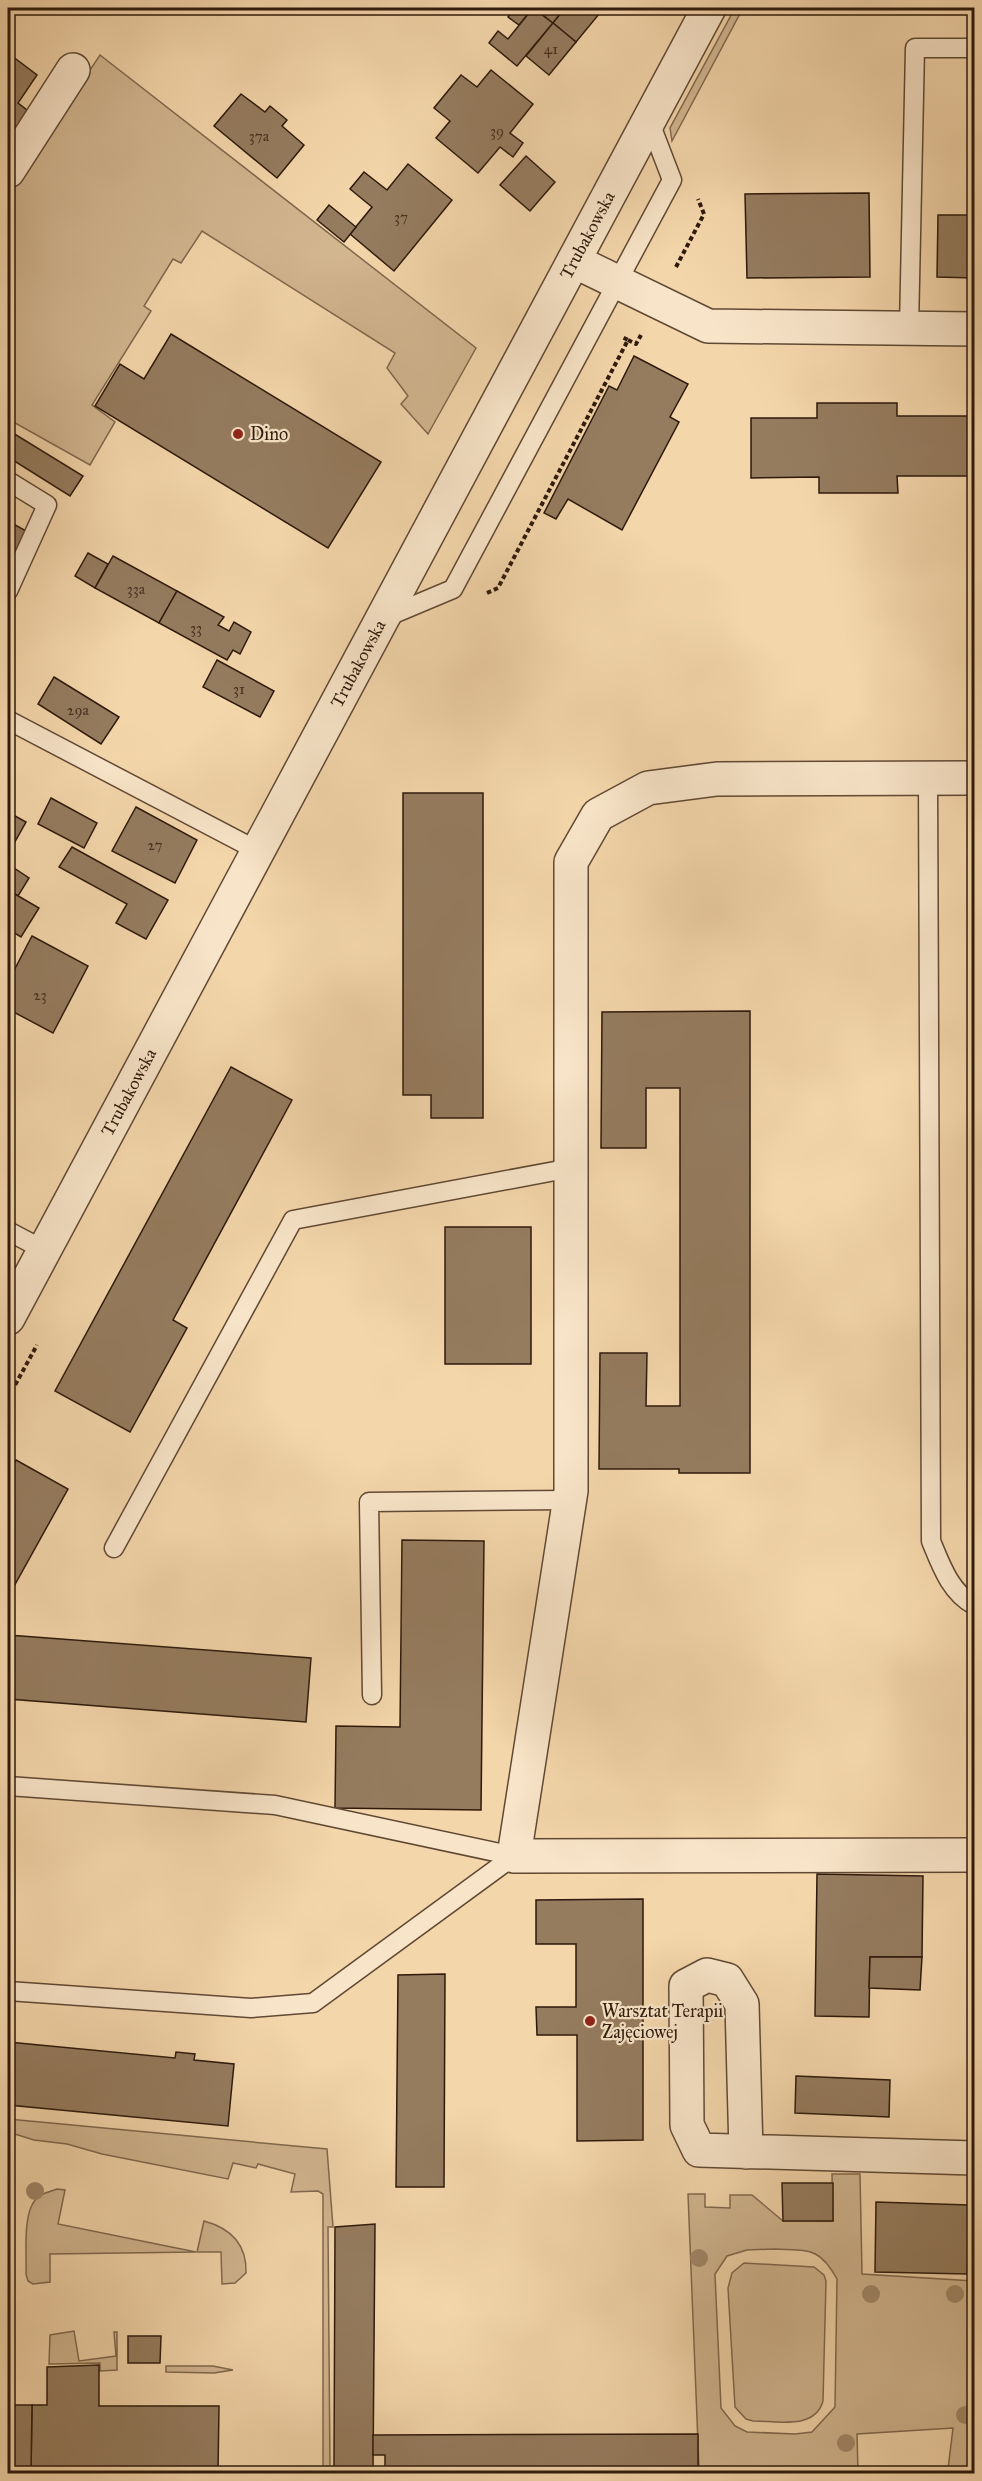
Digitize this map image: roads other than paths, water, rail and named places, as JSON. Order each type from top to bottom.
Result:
[{"type":"street","name":"Trubakowska","points":[[8,1318],[709,8]]},
{"type":"street","points":[[8,171],[73,70]]},
{"type":"street","points":[[574,261],[708,326],[975,329]]},
{"type":"street","points":[[975,778],[717,779],[648,788],[598,814],[571,862],[569,1500],[514,1856],[975,1855]]},
{"type":"street","points":[[746,2152],[742,2004],[727,1980],[707,1975],[686,1986],[687,2125],[699,2150],[746,2152],[975,2158]]},
{"type":"lane","points":[[909,328],[915,48],[975,48]]},
{"type":"lane","points":[[383,619],[453,589],[618,282],[672,180],[649,120]]},
{"type":"lane","points":[[8,481],[47,505],[8,591]]},
{"type":"lane","points":[[8,720],[258,850]]},
{"type":"lane","points":[[928,778],[931,1542],[946,1577],[968,1601],[975,1605]]},
{"type":"lane","points":[[114,1548],[293,1220],[571,1168]]},
{"type":"lane","points":[[8,1231],[44,1250]]},
{"type":"lane","points":[[372,1695],[369,1502],[569,1500]]},
{"type":"lane","points":[[8,1786],[275,1804],[514,1856]]},
{"type":"lane","points":[[8,1991],[251,2008],[313,2003],[514,1856]]},
{"type":"place","name":"Dino","points":[[238,434]]},
{"type":"place","name":"Warsztat Terapii Zajęciowej","points":[[590,2021]]}]
